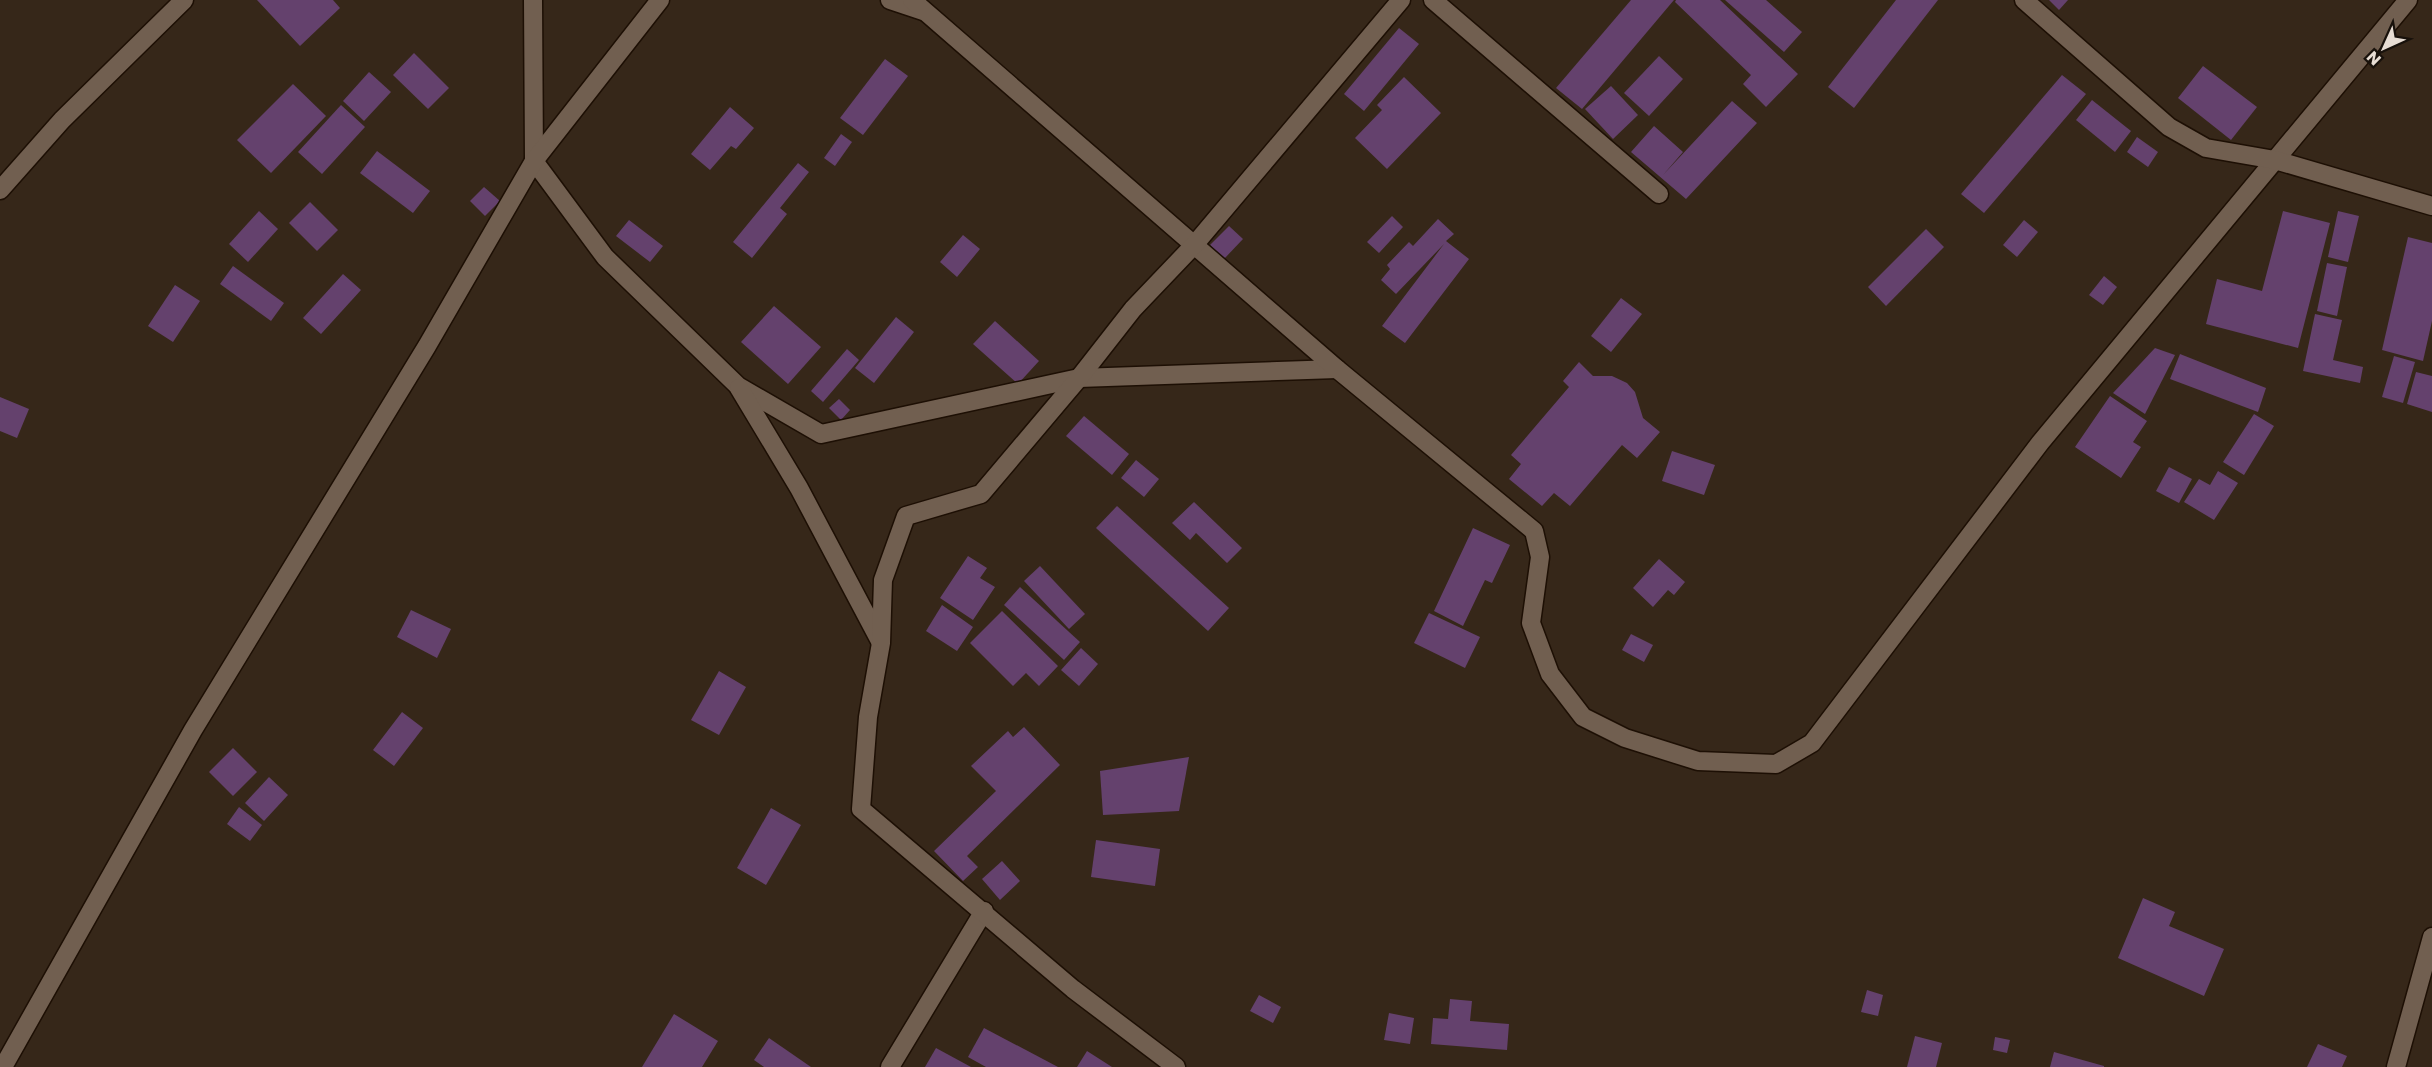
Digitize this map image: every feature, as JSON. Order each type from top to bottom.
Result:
[{"type":"street","points":[[0,190],[62,120],[184,0]]},
{"type":"street","points":[[533,0],[534,161],[605,256],[738,386],[821,434],[1079,378],[1337,369]]},
{"type":"street","points":[[3,1067],[192,730],[427,346],[534,161],[660,0]]},
{"type":"street","points":[[890,0],[919,6],[1337,369],[1533,531],[1540,557],[1531,623],[1550,674],[1583,717],[1625,738],[1698,761],[1776,764],[1812,742],[2040,442],[2408,0]]},
{"type":"street","points":[[1176,1067],[1073,989],[984,911],[861,809],[868,717],[881,643],[883,580],[906,516],[981,494],[1079,378],[1133,309],[1195,244],[1401,0]]},
{"type":"street","points":[[1433,0],[1659,194]]},
{"type":"street","points":[[2024,0],[2169,127],[2206,148],[2275,160],[2432,206]]},
{"type":"street","points":[[738,386],[799,488],[881,643]]},
{"type":"street","points":[[890,1067],[984,911]]},
{"type":"street","points":[[2396,1067],[2432,937]]},
{"type":"building","points":[[257,0],[333,0],[340,8],[300,46]]},
{"type":"building","points":[[1631,0],[1674,0],[1582,109],[1556,88]]},
{"type":"building","points":[[1676,0],[1720,0],[1798,74],[1766,107],[1743,84],[1751,75],[1675,2]]},
{"type":"building","points":[[1725,0],[1766,0],[1802,32],[1784,52]]},
{"type":"building","points":[[1896,0],[1938,0],[1854,108],[1828,87]]},
{"type":"building","points":[[2049,0],[2068,0],[2059,10]]},
{"type":"building","points":[[1399,28],[1419,44],[1364,111],[1344,94]]},
{"type":"building","points":[[414,53],[449,88],[428,109],[393,75]]},
{"type":"building","points":[[1659,56],[1683,79],[1649,116],[1624,93]]},
{"type":"building","points":[[885,59],[908,76],[863,135],[840,118]]},
{"type":"building","points":[[2203,66],[2257,107],[2231,140],[2178,98]]},
{"type":"building","points":[[369,72],[391,92],[364,121],[343,101]]},
{"type":"building","points":[[2062,75],[2086,94],[1984,213],[1961,194]]},
{"type":"building","points":[[1404,77],[1441,113],[1387,169],[1355,138],[1382,110],[1377,105]]},
{"type":"building","points":[[293,84],[326,116],[271,173],[237,140]]},
{"type":"building","points":[[1611,86],[1638,115],[1613,139],[1585,109]]},
{"type":"building","points":[[2092,100],[2131,131],[2115,152],[2076,120]]},
{"type":"building","points":[[1732,101],[1757,123],[1686,199],[1631,152],[1654,126],[1683,152],[1663,175]]},
{"type":"building","points":[[341,105],[365,127],[322,174],[298,152]]},
{"type":"building","points":[[730,107],[754,128],[736,149],[731,146],[710,170],[691,154]]},
{"type":"building","points":[[841,134],[852,142],[835,166],[824,158]]},
{"type":"building","points":[[2137,137],[2158,152],[2148,167],[2127,152]]},
{"type":"building","points":[[377,151],[430,191],[413,213],[360,173]]},
{"type":"building","points":[[798,163],[809,172],[780,208],[787,214],[752,258],[733,242]]},
{"type":"building","points":[[484,187],[500,201],[485,216],[470,201]]},
{"type":"building","points":[[310,202],[338,230],[317,251],[289,223]]},
{"type":"building","points":[[259,211],[278,229],[248,262],[229,244]]},
{"type":"building","points":[[2283,211],[2330,223],[2298,348],[2206,324],[2217,279],[2262,291]]},
{"type":"building","points":[[2338,211],[2359,216],[2348,262],[2328,257]]},
{"type":"building","points":[[1392,216],[1403,227],[1379,253],[1367,242]]},
{"type":"building","points":[[1438,219],[1454,234],[1446,241],[1469,259],[1405,343],[1382,326],[1444,244],[1396,294],[1381,280],[1390,269],[1387,265],[1409,242],[1413,246]]},
{"type":"building","points":[[629,220],[663,246],[650,262],[616,236]]},
{"type":"building","points":[[2024,220],[2038,232],[2017,257],[2003,245]]},
{"type":"building","points":[[1229,226],[1243,239],[1224,259],[1210,245]]},
{"type":"building","points":[[1926,229],[1944,247],[1886,306],[1868,287]]},
{"type":"building","points":[[963,235],[980,249],[957,277],[940,262]]},
{"type":"building","points":[[2408,237],[2432,243],[2432,321],[2423,361],[2382,350]]},
{"type":"building","points":[[2327,263],[2347,267],[2337,316],[2317,311]]},
{"type":"building","points":[[233,266],[284,303],[271,321],[220,284]]},
{"type":"building","points":[[343,274],[361,290],[321,334],[303,318]]},
{"type":"building","points":[[2104,276],[2117,287],[2103,305],[2089,295]]},
{"type":"building","points":[[175,285],[200,301],[173,342],[148,326]]},
{"type":"building","points":[[1621,298],[1642,314],[1611,352],[1591,336]]},
{"type":"building","points":[[774,306],[821,347],[788,384],[741,342]]},
{"type":"building","points":[[2315,314],[2342,320],[2333,360],[2363,367],[2360,383],[2303,371]]},
{"type":"building","points":[[896,317],[914,332],[874,383],[855,368]]},
{"type":"building","points":[[995,321],[1039,361],[1018,384],[973,344]]},
{"type":"building","points":[[2155,348],[2175,355],[2145,414],[2113,393]]},
{"type":"building","points":[[847,349],[859,360],[823,402],[811,391]]},
{"type":"building","points":[[2180,354],[2266,388],[2258,412],[2170,379]]},
{"type":"building","points":[[2394,356],[2415,362],[2403,403],[2382,397]]},
{"type":"building","points":[[1579,362],[1593,376],[1612,376],[1627,383],[1635,392],[1643,418],[1660,432],[1637,458],[1622,445],[1570,506],[1554,493],[1542,506],[1509,479],[1521,464],[1511,455],[1569,387],[1563,381]]},
{"type":"building","points":[[2416,372],[2432,376],[2432,412],[2407,404]]},
{"type":"building","points":[[2110,396],[2147,421],[2133,442],[2141,447],[2121,478],[2075,447]]},
{"type":"building","points":[[0,397],[29,409],[17,438],[0,431]]},
{"type":"building","points":[[839,399],[850,410],[841,420],[829,408]]},
{"type":"building","points":[[2254,414],[2274,426],[2244,475],[2223,462]]},
{"type":"building","points":[[1084,416],[1129,454],[1112,475],[1066,436]]},
{"type":"building","points":[[1672,451],[1715,465],[1704,495],[1662,481]]},
{"type":"building","points":[[1136,460],[1159,479],[1144,497],[1121,478]]},
{"type":"building","points":[[2169,467],[2192,479],[2179,503],[2156,491]]},
{"type":"building","points":[[2218,471],[2238,483],[2214,520],[2184,502],[2199,479],[2210,485]]},
{"type":"building","points":[[1194,502],[1242,548],[1227,563],[1196,533],[1190,540],[1172,523]]},
{"type":"building","points":[[1117,506],[1229,608],[1208,631],[1096,528]]},
{"type":"building","points":[[1473,528],[1510,545],[1492,583],[1485,580],[1463,626],[1434,611]]},
{"type":"building","points":[[968,556],[987,568],[980,578],[995,587],[973,620],[940,598]]},
{"type":"building","points":[[1659,559],[1685,582],[1674,595],[1668,590],[1653,607],[1633,588]]},
{"type":"building","points":[[1040,566],[1085,614],[1069,629],[1024,581]]},
{"type":"building","points":[[1020,587],[1080,642],[1064,660],[1004,605]]},
{"type":"building","points":[[942,605],[973,627],[957,651],[926,631]]},
{"type":"building","points":[[411,610],[451,629],[437,658],[397,637]]},
{"type":"building","points":[[1002,611],[1058,666],[1039,686],[1026,673],[1013,686],[970,643]]},
{"type":"building","points":[[1429,613],[1480,637],[1465,668],[1414,643]]},
{"type":"building","points":[[1631,634],[1653,645],[1644,662],[1622,650]]},
{"type":"building","points":[[1081,648],[1098,664],[1079,686],[1061,670]]},
{"type":"building","points":[[719,671],[746,687],[719,735],[691,720]]},
{"type":"building","points":[[402,712],[423,728],[394,766],[373,750]]},
{"type":"building","points":[[1024,727],[1060,765],[967,856],[978,867],[963,881],[934,851],[996,791],[971,766],[1008,731],[1013,737]]},
{"type":"building","points":[[233,748],[257,772],[233,796],[209,772]]},
{"type":"building","points":[[1189,757],[1179,811],[1103,815],[1100,771]]},
{"type":"building","points":[[269,777],[288,795],[264,821],[245,803]]},
{"type":"building","points":[[239,807],[262,825],[250,841],[227,824]]},
{"type":"building","points":[[771,808],[801,825],[766,885],[737,868]]},
{"type":"building","points":[[1096,840],[1160,849],[1155,886],[1091,877]]},
{"type":"building","points":[[1002,861],[1020,881],[1000,900],[982,879]]},
{"type":"building","points":[[2143,898],[2175,912],[2169,926],[2224,949],[2204,996],[2118,958]]},
{"type":"building","points":[[1867,990],[1883,995],[1878,1016],[1861,1012]]},
{"type":"building","points":[[1259,995],[1281,1007],[1273,1023],[1250,1011]]},
{"type":"building","points":[[1450,999],[1472,1001],[1470,1021],[1509,1024],[1507,1050],[1431,1044],[1433,1018],[1448,1019]]},
{"type":"building","points":[[1389,1013],[1414,1018],[1410,1044],[1384,1040]]},
{"type":"building","points":[[674,1014],[718,1041],[702,1067],[642,1067]]},
{"type":"building","points":[[984,1028],[1058,1067],[986,1067],[968,1057]]},
{"type":"building","points":[[1915,1036],[1942,1043],[1936,1067],[1907,1067]]},
{"type":"building","points":[[1995,1037],[2010,1040],[2007,1053],[1993,1050]]},
{"type":"building","points":[[769,1038],[811,1067],[764,1067],[754,1060]]},
{"type":"building","points":[[2318,1044],[2347,1056],[2342,1067],[2307,1067]]},
{"type":"building","points":[[936,1048],[971,1067],[925,1067]]},
{"type":"building","points":[[1087,1051],[1112,1067],[1077,1067]]},
{"type":"building","points":[[2054,1052],[2104,1066],[2104,1067],[2050,1067]]}]
